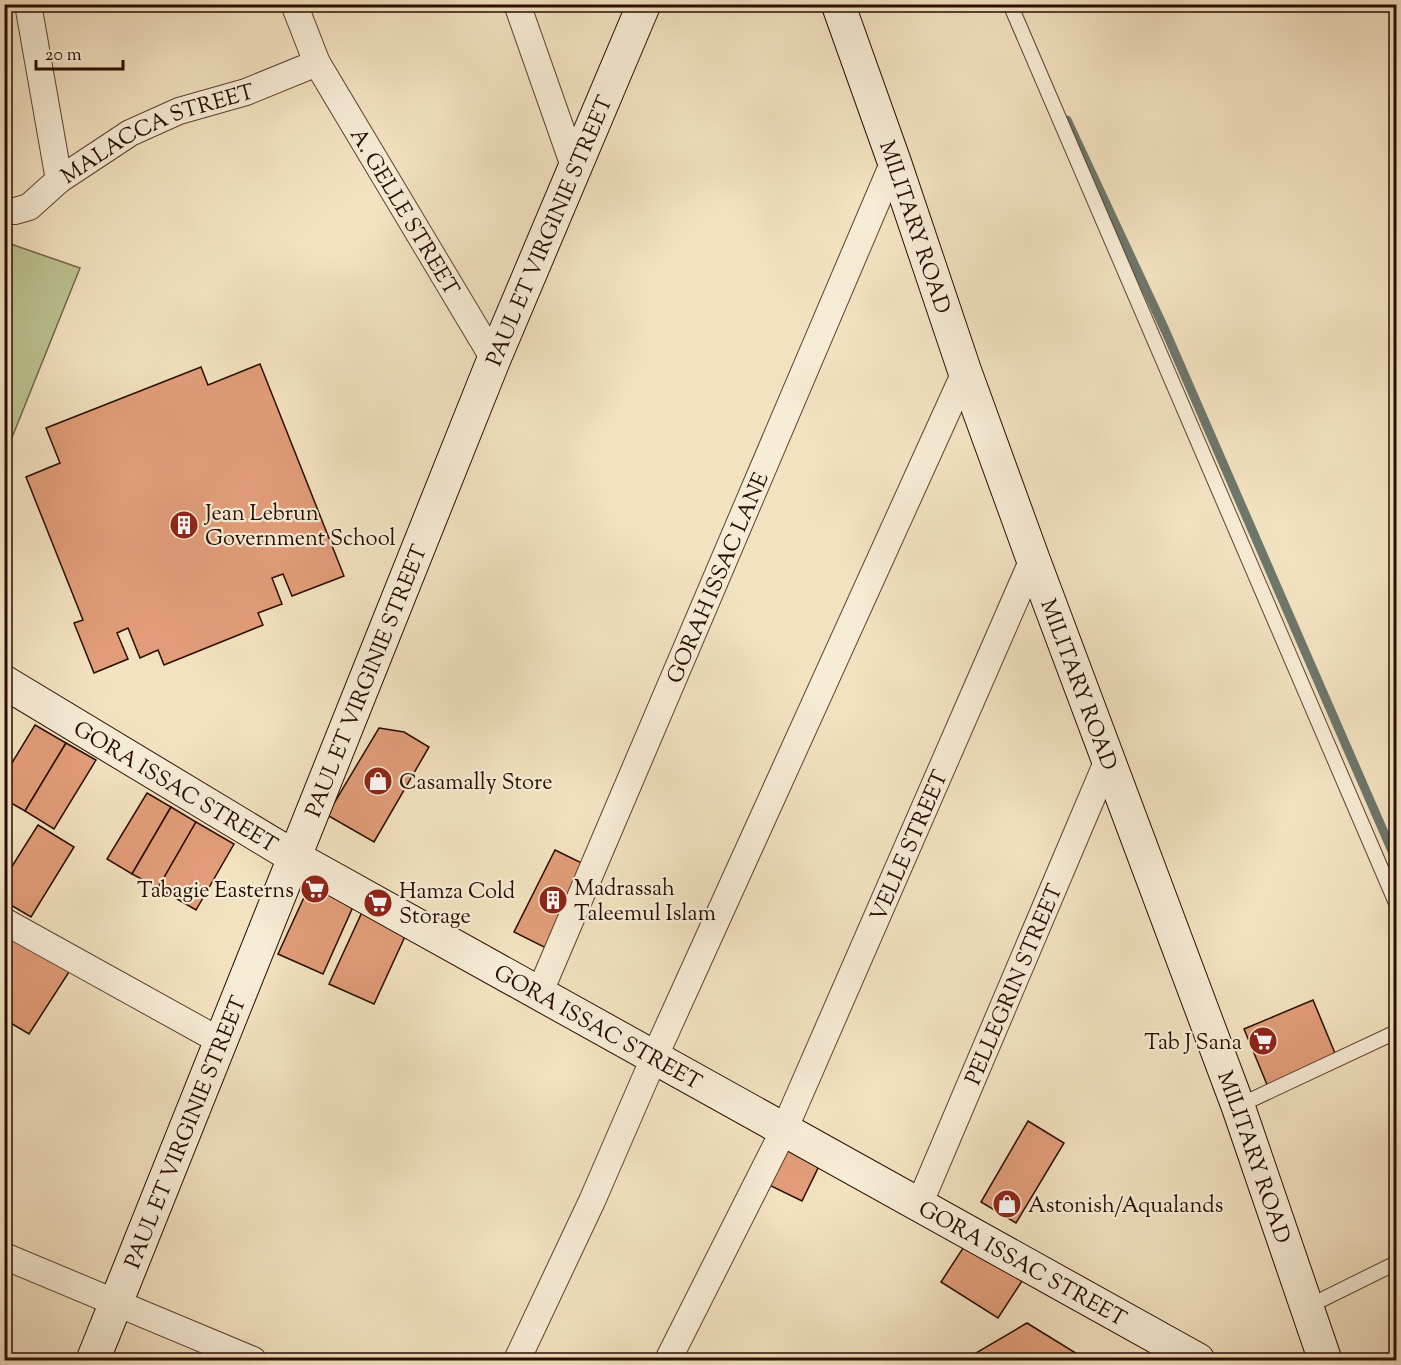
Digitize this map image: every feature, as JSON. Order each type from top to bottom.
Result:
[{"type":"street","points":[[28,4],[59,180]]},
{"type":"street","name":"A. GELLE STREET","points":[[294,4],[317,63],[494,358]]},
{"type":"street","points":[[517,4],[575,169]]},
{"type":"street","name":"PAUL ET VIRGINIE STREET","points":[[93,1360],[296,858],[494,358],[644,4]]},
{"type":"street","name":"MILITARY ROAD","points":[[838,4],[965,372],[1107,762],[1238,1106],[1325,1360]]},
{"type":"street","name":"MALACCA STREET","points":[[4,211],[29,207],[59,180],[130,133],[179,111],[246,92],[317,63]]},
{"type":"street","name":"GORAH ISSAC LANE","points":[[539,994],[894,161]]},
{"type":"street","points":[[517,1360],[592,1201],[654,1058],[965,372]]},
{"type":"street","name":"VELLE STREET","points":[[668,1360],[784,1130],[1033,559]]},
{"type":"street","name":"GORA ISSAC STREET","points":[[4,682],[296,858],[1198,1360]]},
{"type":"street","name":"PELLEGRIN STREET","points":[[919,1205],[1107,762]]},
{"type":"street","points":[[4,921],[222,1042]]},
{"type":"street","points":[[4,1256],[253,1360]]},
{"type":"lane","points":[[1010,4],[1396,903]]},
{"type":"lane","points":[[1238,1106],[1396,1032]]},
{"type":"lane","points":[[1307,1306],[1396,1263]]},
{"type":"green space","points":[[4,242],[80,268],[5,455]]},
{"type":"building","name":"Jean Lebrun Government School","points":[[260,364],[344,576],[292,596],[283,574],[272,578],[282,604],[258,613],[263,625],[164,665],[158,650],[140,658],[128,628],[117,633],[128,659],[94,673],[74,623],[83,620],[26,477],[60,463],[46,428],[201,367],[208,385]]},
{"type":"building","points":[[35,725],[66,743],[25,811],[4,799],[4,776]]},
{"type":"building","name":"Casamally Store","points":[[379,728],[404,732],[429,747],[374,842],[327,815]]},
{"type":"building","points":[[66,743],[96,760],[54,829],[25,811]]},
{"type":"building","points":[[147,793],[171,807],[132,874],[107,859]]},
{"type":"building","points":[[171,807],[196,822],[158,888],[132,874]]},
{"type":"building","points":[[196,822],[234,844],[196,910],[158,888]]},
{"type":"building","points":[[38,825],[74,847],[31,917],[4,901],[4,879]]},
{"type":"building","name":"Madrassah Taleemul Islam","points":[[555,850],[592,868],[556,940],[544,947],[514,932]]},
{"type":"building","points":[[312,880],[356,900],[323,974],[278,954]]},
{"type":"building","points":[[363,910],[408,930],[374,1004],[329,984]]},
{"type":"building","points":[[12,935],[69,972],[29,1034],[4,1019],[4,947]]},
{"type":"building","points":[[1313,1000],[1337,1058],[1268,1087],[1244,1029]]},
{"type":"building","points":[[1028,1121],[1064,1143],[1016,1223],[981,1202]]},
{"type":"building","points":[[786,1148],[820,1164],[802,1201],[769,1185]]},
{"type":"building","points":[[967,1242],[1024,1278],[998,1318],[941,1282]]},
{"type":"building","points":[[1027,1323],[1087,1360],[967,1360],[969,1357]]},
{"type":"waterway","points":[[1067,120],[1165,330],[1396,860]]},
{"type":"place","name":"Jean Lebrun Government School","points":[[184,525]]},
{"type":"place","name":"Casamally Store","points":[[378,781]]},
{"type":"place","name":"Tabagie Easterns","points":[[315,889]]},
{"type":"place","name":"Madrassah Taleemul Islam","points":[[553,900]]},
{"type":"place","name":"Hamza Cold Storage","points":[[378,903]]},
{"type":"place","name":"Tab J Sana","points":[[1263,1041]]},
{"type":"place","name":"Astonish/Aqualands","points":[[1007,1204]]}]
